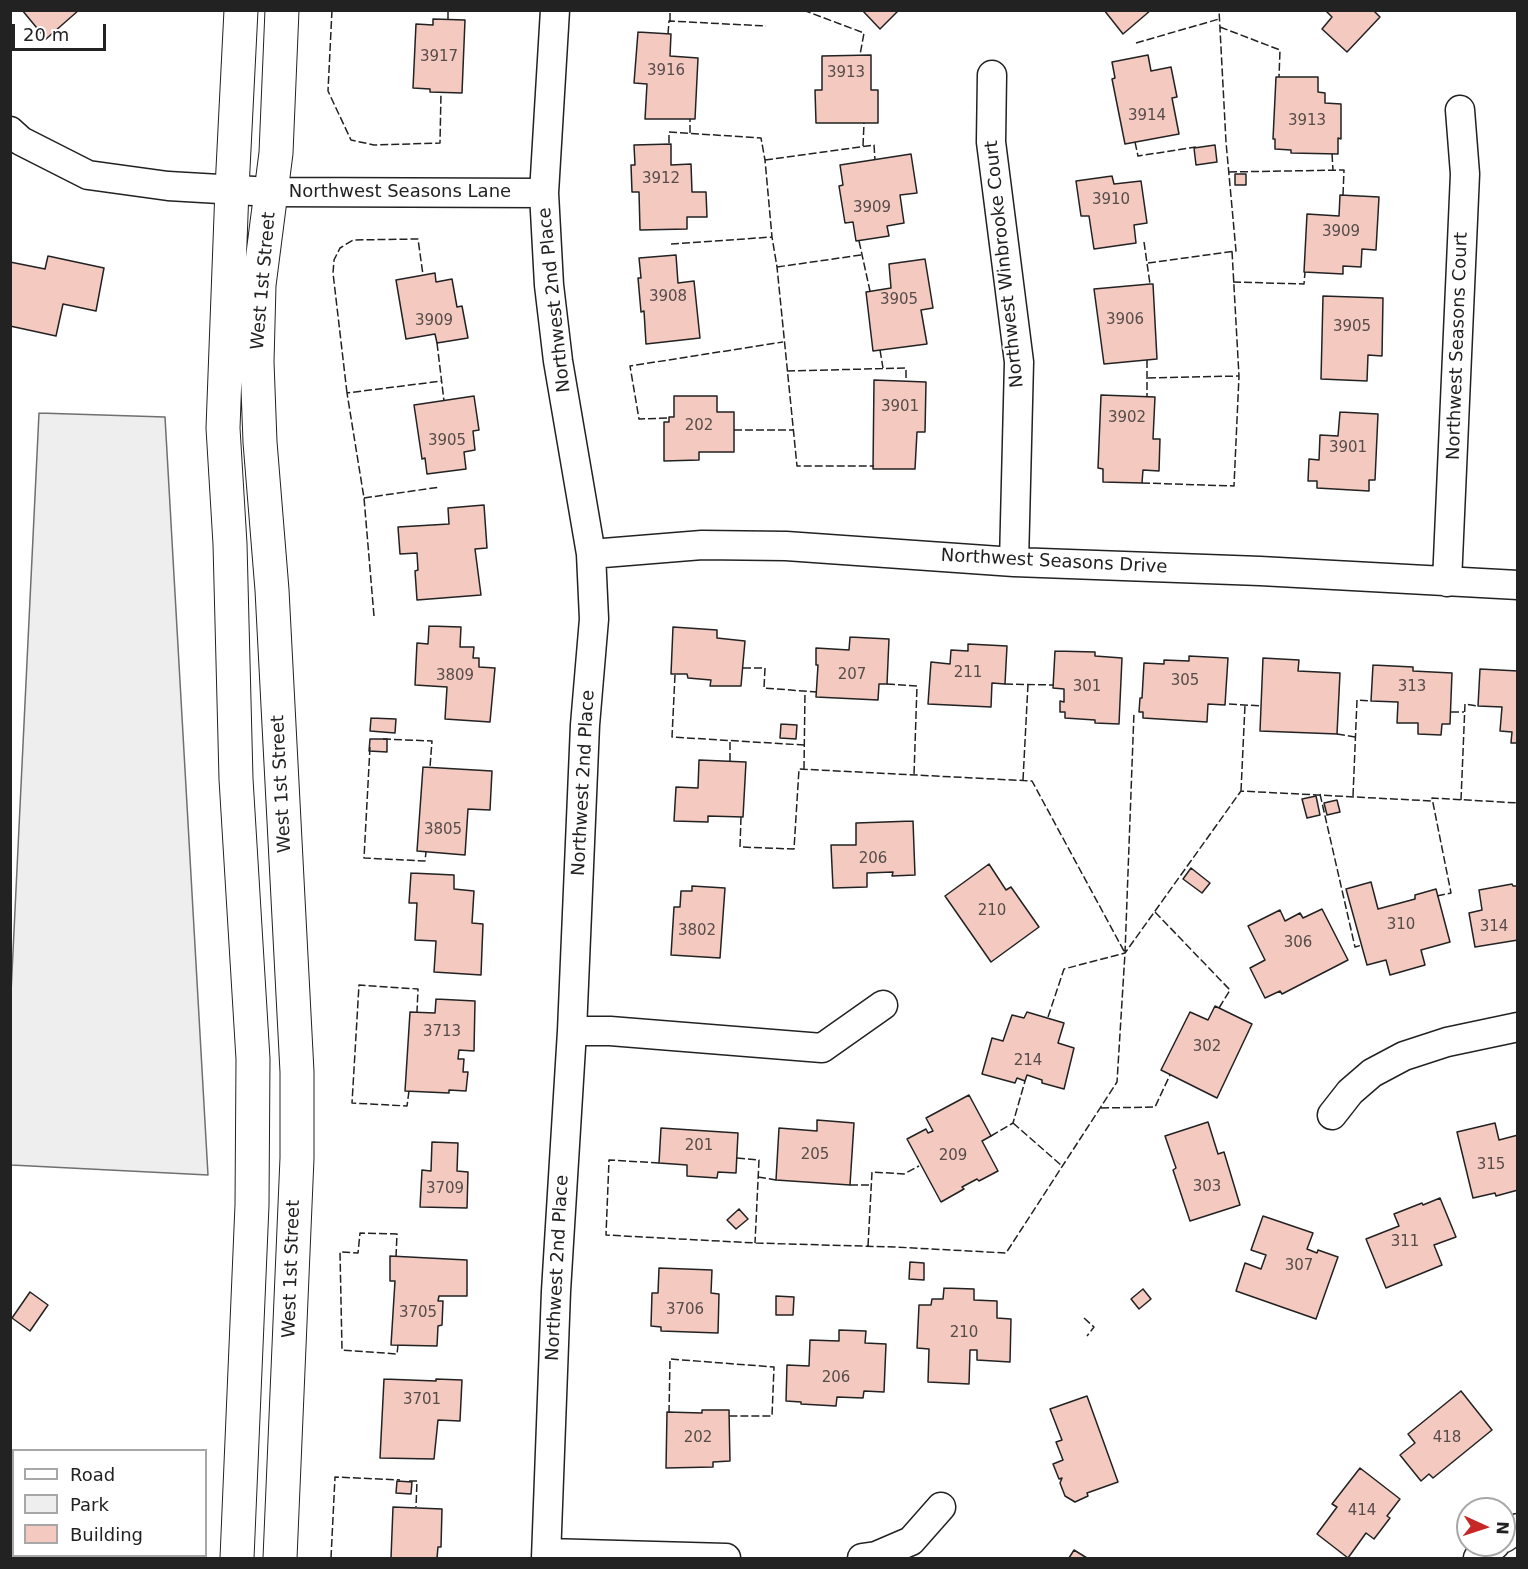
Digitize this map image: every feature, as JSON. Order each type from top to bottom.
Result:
[{"type":"main road","name":"West 1st Street","points":[[241,10],[260,285],[257,362],[260,442],[272,601],[297,1072],[297,1158],[280,1558]]},
{"type":"main road","name":"West 1st Street","points":[[237,1558],[252,1205],[253,1059],[236,779],[224,428],[253,191],[276,153],[282,10]]},
{"type":"street","name":"Northwest 2nd Place","points":[[547,1556],[556,1292],[572,1031],[585,725],[594,619],[591,554],[558,361],[549,285],[544,193],[555,10]]},
{"type":"street","name":"Northwest Winbrooke Court","points":[[993,75],[991,142],[1019,362],[1014,562]]},
{"type":"street","name":"Northwest Seasons Court","points":[[1447,582],[1465,174],[1460,110]]},
{"type":"street","name":"Northwest Seasons Lane","points":[[10,131],[21,141],[88,175],[168,186],[253,191],[544,193]]},
{"type":"street","name":"Northwest Seasons Drive","points":[[591,554],[702,545],[786,546],[1014,562],[1260,571],[1518,585]]},
{"type":"street","points":[[572,1031],[610,1031],[822,1048],[884,1005]]},
{"type":"street","points":[[1332,1115],[1350,1092],[1372,1073],[1404,1056],[1447,1042],[1518,1027]]},
{"type":"street","points":[[862,1558],[876,1556],[911,1540],[941,1507]]},
{"type":"street","points":[[547,1556],[726,1558]]},
{"type":"green space","points":[[39,413],[165,417],[208,1175],[11,1165],[11,993]]},
{"type":"building","points":[[22,10],[79,10],[46,39]]},
{"type":"building","points":[[862,10],[899,10],[880,29]]},
{"type":"building","points":[[1104,10],[1151,10],[1123,34]]},
{"type":"building","points":[[1325,10],[1373,10],[1380,17],[1347,52],[1322,29],[1332,17]]},
{"type":"building","points":[[433,19],[465,20],[462,93],[430,92],[430,89],[413,88],[416,24],[433,25]]},
{"type":"building","points":[[638,32],[671,34],[670,56],[698,58],[695,119],[645,119],[647,84],[634,83]]},
{"type":"building","points":[[871,55],[871,90],[878,90],[878,123],[816,123],[815,90],[822,90],[822,56]]},
{"type":"building","points":[[1148,55],[1151,71],[1171,67],[1177,97],[1172,98],[1179,134],[1125,144],[1112,79],[1115,78],[1112,62]]},
{"type":"building","points":[[1276,77],[1318,77],[1318,92],[1325,93],[1325,103],[1341,104],[1341,139],[1338,138],[1338,154],[1291,153],[1291,150],[1275,149],[1275,139],[1273,139]]},
{"type":"building","points":[[671,144],[671,165],[691,164],[692,192],[706,192],[707,217],[687,217],[687,229],[640,230],[639,192],[632,192],[631,165],[635,165],[634,145]]},
{"type":"building","points":[[1215,145],[1217,162],[1196,165],[1194,148]]},
{"type":"building","points":[[911,154],[917,193],[900,195],[904,223],[887,226],[889,236],[856,241],[853,222],[845,223],[839,186],[843,185],[840,165]]},
{"type":"building","points":[[1235,174],[1246,174],[1246,185],[1235,185]]},
{"type":"building","points":[[1112,176],[1114,184],[1141,181],[1147,223],[1134,225],[1136,243],[1094,249],[1089,216],[1081,216],[1076,181]]},
{"type":"building","points":[[1340,195],[1379,197],[1376,250],[1362,249],[1361,267],[1343,266],[1343,274],[1304,272],[1307,214],[1339,216]]},
{"type":"building","points":[[676,255],[678,283],[694,281],[700,338],[646,344],[644,311],[641,312],[638,278],[641,278],[639,258]]},
{"type":"building","points":[[48,256],[104,268],[96,311],[63,304],[56,336],[10,326],[10,262],[45,269]]},
{"type":"building","points":[[925,259],[933,308],[921,310],[927,344],[873,351],[866,292],[891,288],[889,264]]},
{"type":"building","points":[[435,273],[436,282],[452,279],[457,307],[462,306],[468,338],[437,343],[435,334],[406,339],[396,280]]},
{"type":"building","points":[[1153,284],[1157,359],[1104,364],[1094,289]]},
{"type":"building","points":[[1323,296],[1383,298],[1382,356],[1368,355],[1367,381],[1321,379]]},
{"type":"building","points":[[874,380],[926,382],[925,432],[917,432],[915,469],[873,469]]},
{"type":"building","points":[[1101,395],[1155,397],[1153,439],[1160,439],[1159,471],[1143,470],[1142,483],[1103,482],[1103,469],[1098,468]]},
{"type":"building","points":[[474,396],[479,430],[473,431],[475,450],[464,452],[466,469],[427,474],[425,458],[422,459],[414,405]]},
{"type":"building","points":[[674,396],[717,396],[717,412],[734,412],[734,452],[699,452],[699,460],[664,461],[664,422],[669,422],[669,417],[674,417]]},
{"type":"building","points":[[1340,412],[1378,414],[1375,480],[1369,480],[1369,491],[1317,488],[1317,481],[1308,481],[1309,459],[1319,460],[1320,435],[1338,436]]},
{"type":"building","points":[[484,505],[487,548],[475,549],[481,595],[417,600],[415,571],[418,570],[417,553],[400,554],[398,527],[449,524],[448,508]]},
{"type":"building","points":[[429,626],[461,627],[460,647],[474,647],[473,658],[479,658],[479,667],[495,668],[490,722],[445,719],[447,687],[415,685],[417,643],[428,644]]},
{"type":"building","points":[[673,627],[717,630],[717,638],[745,641],[741,686],[710,686],[711,680],[688,678],[687,674],[671,674]]},
{"type":"building","points":[[850,637],[889,639],[887,684],[879,684],[878,700],[816,697],[818,665],[816,665],[816,648],[849,650]]},
{"type":"building","points":[[968,644],[1007,646],[1005,684],[992,683],[991,707],[928,704],[931,662],[950,664],[951,650],[968,651]]},
{"type":"building","points":[[1055,651],[1095,652],[1095,656],[1122,658],[1119,724],[1065,718],[1065,712],[1060,712],[1060,701],[1064,702],[1064,689],[1053,688]]},
{"type":"building","points":[[1189,656],[1228,658],[1225,705],[1208,704],[1207,722],[1143,718],[1143,712],[1139,712],[1144,663],[1164,664],[1164,660],[1189,661]]},
{"type":"building","points":[[1263,658],[1299,660],[1298,671],[1340,673],[1337,734],[1260,731]]},
{"type":"building","points":[[1373,665],[1413,667],[1413,671],[1452,673],[1450,724],[1442,724],[1441,735],[1418,734],[1418,723],[1397,723],[1398,702],[1371,701]]},
{"type":"building","points":[[1480,669],[1518,671],[1518,743],[1511,743],[1512,732],[1500,731],[1502,707],[1478,706]]},
{"type":"building","points":[[371,718],[396,719],[395,733],[370,731]]},
{"type":"building","points":[[781,724],[797,725],[796,739],[780,738]]},
{"type":"building","points":[[370,739],[387,739],[387,752],[369,751]]},
{"type":"building","points":[[699,760],[746,762],[743,817],[708,816],[708,822],[674,821],[676,787],[698,788]]},
{"type":"building","points":[[423,767],[492,771],[490,810],[468,809],[465,855],[417,851]]},
{"type":"building","points":[[1316,796],[1320,815],[1307,818],[1302,799]]},
{"type":"building","points":[[1337,800],[1340,812],[1327,815],[1324,803]]},
{"type":"building","points":[[913,821],[915,875],[892,876],[893,872],[867,873],[867,887],[833,888],[831,845],[856,845],[856,823]]},
{"type":"building","points":[[989,864],[1006,890],[1011,887],[1039,927],[991,962],[945,896]]},
{"type":"building","points":[[1191,868],[1210,883],[1202,893],[1183,879]]},
{"type":"building","points":[[411,873],[454,875],[454,889],[474,891],[472,923],[483,924],[481,975],[434,972],[436,941],[415,940],[417,903],[409,903]]},
{"type":"building","points":[[1371,882],[1378,909],[1415,899],[1415,895],[1436,889],[1450,942],[1421,950],[1425,965],[1390,975],[1386,960],[1367,965],[1346,889]]},
{"type":"building","points":[[1512,884],[1518,886],[1518,940],[1475,947],[1469,913],[1482,910],[1479,890]]},
{"type":"building","points":[[692,886],[725,888],[720,958],[671,955],[674,907],[680,907],[681,891],[692,891]]},
{"type":"building","points":[[1322,909],[1348,960],[1282,994],[1280,991],[1265,998],[1250,968],[1265,960],[1248,926],[1280,910],[1285,921],[1300,913],[1303,918]]},
{"type":"building","points":[[436,999],[475,1001],[474,1051],[459,1050],[458,1059],[464,1059],[463,1072],[468,1072],[466,1091],[449,1090],[449,1093],[405,1091],[410,1012],[435,1013]]},
{"type":"building","points":[[1215,1006],[1252,1024],[1217,1098],[1161,1070],[1190,1012],[1208,1020]]},
{"type":"building","points":[[1027,1012],[1064,1023],[1058,1043],[1074,1048],[1064,1089],[1042,1083],[1042,1080],[1027,1075],[1025,1081],[1017,1078],[1015,1083],[982,1074],[992,1038],[1003,1041],[1012,1015],[1024,1018]]},
{"type":"building","points":[[969,1095],[991,1136],[982,1141],[998,1171],[962,1187],[964,1189],[941,1202],[907,1139],[926,1129],[928,1133],[933,1131],[926,1118]]},
{"type":"building","points":[[817,1120],[854,1123],[850,1185],[776,1180],[779,1128],[817,1131]]},
{"type":"building","points":[[1208,1122],[1218,1154],[1224,1152],[1240,1205],[1190,1221],[1173,1170],[1176,1168],[1165,1136]]},
{"type":"building","points":[[1495,1123],[1499,1140],[1518,1135],[1518,1190],[1496,1196],[1495,1193],[1473,1198],[1457,1132]]},
{"type":"building","points":[[661,1128],[738,1133],[736,1173],[718,1172],[717,1178],[687,1176],[687,1165],[659,1163]]},
{"type":"building","points":[[432,1142],[458,1143],[457,1171],[468,1172],[467,1208],[420,1207],[422,1170],[431,1171]]},
{"type":"building","points":[[1440,1198],[1456,1237],[1434,1245],[1442,1265],[1386,1288],[1366,1239],[1399,1226],[1394,1214]]},
{"type":"building","points":[[739,1209],[748,1219],[736,1229],[727,1220]]},
{"type":"building","points":[[1263,1216],[1313,1233],[1307,1249],[1338,1257],[1316,1319],[1236,1291],[1245,1263],[1261,1269],[1266,1255],[1251,1250]]},
{"type":"building","points":[[390,1256],[467,1260],[467,1296],[439,1296],[438,1301],[443,1301],[442,1325],[438,1326],[437,1346],[391,1345],[395,1281],[390,1281]]},
{"type":"building","points":[[910,1262],[924,1263],[924,1280],[909,1279]]},
{"type":"building","points":[[659,1268],[712,1270],[711,1293],[719,1294],[718,1333],[661,1331],[661,1327],[651,1326],[652,1293],[658,1293]]},
{"type":"building","points":[[944,1288],[974,1289],[974,1300],[997,1301],[997,1318],[1011,1319],[1010,1362],[977,1360],[977,1350],[970,1350],[969,1384],[928,1382],[929,1349],[917,1348],[919,1305],[931,1305],[932,1299],[943,1299]]},
{"type":"building","points":[[1143,1289],[1151,1299],[1139,1309],[1131,1299]]},
{"type":"building","points":[[30,1292],[48,1305],[30,1331],[12,1318]]},
{"type":"building","points":[[776,1296],[794,1297],[793,1315],[776,1315]]},
{"type":"building","points":[[839,1330],[866,1331],[865,1343],[886,1344],[884,1392],[864,1391],[863,1398],[837,1397],[836,1406],[786,1401],[787,1365],[809,1366],[810,1340],[839,1341]]},
{"type":"building","points":[[384,1379],[462,1380],[460,1421],[438,1420],[434,1459],[380,1458]]},
{"type":"building","points":[[1461,1391],[1492,1430],[1433,1478],[1429,1474],[1421,1481],[1400,1455],[1415,1443],[1408,1434]]},
{"type":"building","points":[[1087,1396],[1118,1482],[1087,1493],[1088,1496],[1075,1502],[1065,1496],[1060,1483],[1062,1478],[1059,1479],[1053,1464],[1063,1460],[1056,1442],[1062,1440],[1050,1409]]},
{"type":"building","points":[[702,1410],[729,1410],[730,1461],[713,1462],[713,1467],[666,1468],[667,1412],[702,1413]]},
{"type":"building","points":[[1360,1468],[1400,1499],[1387,1516],[1390,1518],[1374,1539],[1366,1533],[1348,1558],[1317,1534],[1337,1507],[1332,1504]]},
{"type":"building","points":[[397,1481],[412,1482],[411,1494],[396,1493]]},
{"type":"building","points":[[393,1507],[442,1509],[441,1547],[438,1547],[437,1558],[391,1558]]},
{"type":"building","points":[[1074,1550],[1087,1558],[1069,1558]]},
{"type":"fence","points":[[332,10],[328,91],[351,140],[374,145],[440,143],[441,93]]},
{"type":"fence","points":[[448,10],[448,19]]},
{"type":"fence","points":[[670,10],[670,21]]},
{"type":"fence","points":[[803,10],[864,33],[860,55]]},
{"type":"fence","points":[[1148,263],[1236,251],[1226,142],[1219,10]]},
{"type":"fence","points":[[1136,43],[1219,19]]},
{"type":"fence","points":[[668,34],[669,21],[766,26]]},
{"type":"fence","points":[[1220,27],[1280,50],[1279,77]]},
{"type":"fence","points":[[690,119],[690,133]]},
{"type":"fence","points":[[863,146],[864,123]]},
{"type":"fence","points":[[669,143],[669,132],[761,138],[777,267],[797,466],[874,466]]},
{"type":"fence","points":[[1135,142],[1138,156],[1196,147]]},
{"type":"fence","points":[[765,160],[874,145],[875,160]]},
{"type":"fence","points":[[1332,154],[1333,170]]},
{"type":"fence","points":[[1229,172],[1344,170],[1343,195]]},
{"type":"fence","points":[[671,244],[772,237]]},
{"type":"fence","points":[[347,393],[333,273],[334,260],[340,248],[353,240],[418,239],[423,275]]},
{"type":"fence","points":[[859,241],[870,291]]},
{"type":"fence","points":[[1144,242],[1150,284]]},
{"type":"fence","points":[[1142,483],[1234,486],[1239,376],[1232,251]]},
{"type":"fence","points":[[777,267],[861,255]]},
{"type":"fence","points":[[1233,282],[1304,284],[1305,272]]},
{"type":"fence","points":[[667,418],[639,419],[630,366],[783,342]]},
{"type":"fence","points":[[437,343],[444,401]]},
{"type":"fence","points":[[880,350],[883,368]]},
{"type":"fence","points":[[1147,360],[1147,397]]},
{"type":"fence","points":[[787,371],[906,368],[906,381]]},
{"type":"fence","points":[[1148,378],[1239,376]]},
{"type":"fence","points":[[374,616],[364,498],[347,393],[442,381]]},
{"type":"fence","points":[[734,430],[794,430]]},
{"type":"fence","points":[[364,498],[440,487]]},
{"type":"fence","points":[[743,668],[765,668],[764,688],[817,692]]},
{"type":"fence","points":[[675,675],[672,737],[804,745]]},
{"type":"fence","points":[[887,684],[917,686],[914,775]]},
{"type":"fence","points":[[1005,684],[1053,685]]},
{"type":"fence","points":[[1023,780],[1028,684]]},
{"type":"fence","points":[[804,769],[805,691]]},
{"type":"fence","points":[[1353,796],[1357,700],[1371,701]]},
{"type":"fence","points":[[1229,704],[1261,706]]},
{"type":"fence","points":[[1461,800],[1465,704],[1478,706]]},
{"type":"fence","points":[[1241,791],[1245,705]]},
{"type":"fence","points":[[659,1163],[609,1160],[606,1235],[1006,1253],[1117,1082],[1125,953],[1134,712]]},
{"type":"fence","points":[[1451,712],[1464,712]]},
{"type":"fence","points":[[1337,734],[1355,737]]},
{"type":"fence","points":[[383,739],[432,741],[430,767]]},
{"type":"fence","points":[[730,740],[730,761]]},
{"type":"fence","points":[[370,747],[364,858],[425,861],[426,852]]},
{"type":"fence","points":[[741,817],[740,847],[794,849],[799,769],[1032,781],[1125,953]]},
{"type":"fence","points":[[1048,1017],[1064,969],[1125,953],[1241,791],[1432,801]]},
{"type":"fence","points":[[1320,794],[1355,947],[1362,945]]},
{"type":"fence","points":[[1437,896],[1451,893],[1432,798],[1518,803]]},
{"type":"fence","points":[[1155,912],[1230,990],[1219,1008]]},
{"type":"fence","points":[[409,1091],[407,1106],[352,1103],[359,985],[418,989],[417,1012]]},
{"type":"fence","points":[[1101,1108],[1155,1107],[1170,1075]]},
{"type":"fence","points":[[991,1136],[1013,1123],[1025,1081]]},
{"type":"fence","points":[[1013,1123],[1062,1166]]},
{"type":"fence","points":[[737,1158],[759,1160],[755,1243]]},
{"type":"fence","points":[[868,1246],[872,1172],[904,1174],[919,1166]]},
{"type":"fence","points":[[758,1177],[776,1180]]},
{"type":"fence","points":[[850,1185],[871,1185]]},
{"type":"fence","points":[[396,1257],[397,1234],[360,1233],[358,1253],[340,1252],[342,1350],[397,1354],[398,1345]]},
{"type":"fence","points":[[1084,1318],[1094,1327],[1087,1336]]},
{"type":"fence","points":[[669,1413],[670,1359],[774,1367],[772,1416],[729,1416]]},
{"type":"fence","points":[[331,1558],[335,1477],[400,1480]]},
{"type":"fence","points":[[409,1481],[417,1481],[416,1507]]}]
